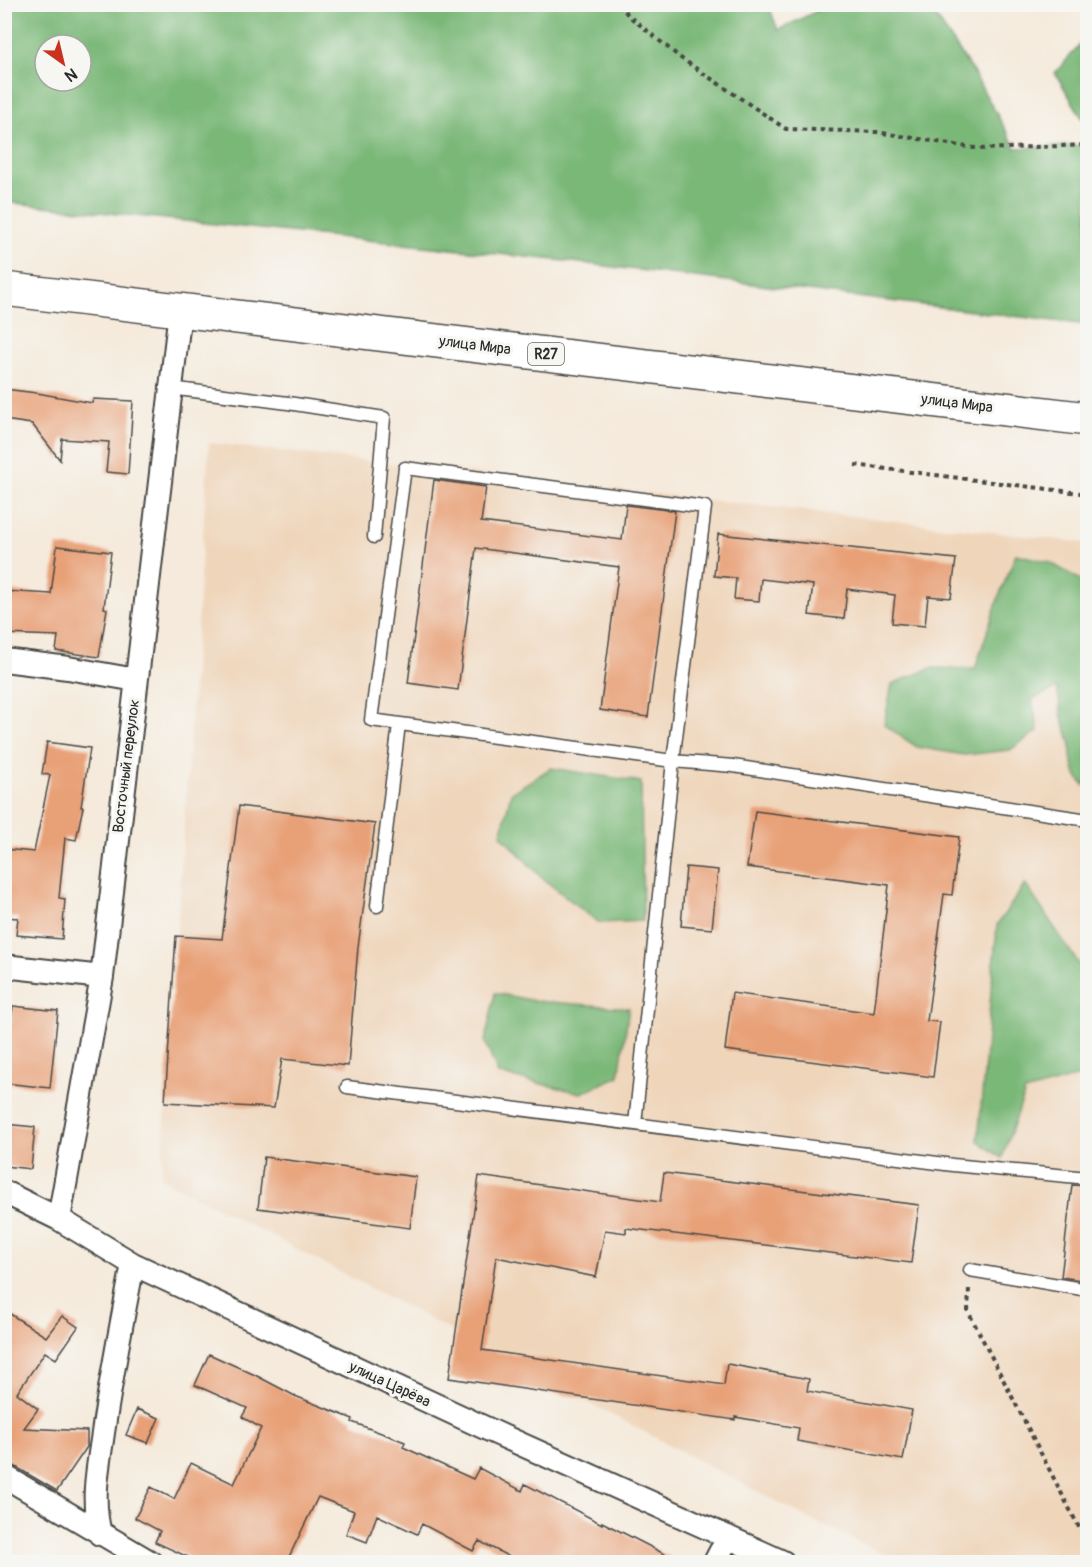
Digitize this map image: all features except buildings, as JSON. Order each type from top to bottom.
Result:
[{"type":"main road","name":"улица Мира","points":[[4,289],[1088,419]]},
{"type":"street","name":"Восточный переулок","points":[[58,1219],[102,977],[180,310]]},
{"type":"street","points":[[4,660],[136,680]]},
{"type":"street","points":[[4,966],[102,977]]},
{"type":"street","name":"улица Царёва","points":[[4,1192],[58,1219],[132,1264],[783,1563]]},
{"type":"street","points":[[100,1534],[94,1505],[95,1487],[132,1264]]},
{"type":"street","points":[[4,1476],[150,1563]]},
{"type":"street","points":[[715,1563],[728,1537]]},
{"type":"lane","points":[[170,388],[384,418],[374,537]]},
{"type":"lane","points":[[635,1124],[673,760],[705,507],[405,468],[371,720],[673,760],[733,766],[1088,820]]},
{"type":"lane","points":[[377,906],[399,724]]},
{"type":"lane","points":[[347,1088],[952,1165],[1088,1178]]},
{"type":"lane","points":[[970,1270],[1088,1290]]},
{"type":"path","points":[[620,4],[629,15],[682,59],[786,129],[877,132],[980,149],[1088,145]]},
{"type":"path","points":[[855,465],[1088,494]]},
{"type":"path","points":[[970,1270],[968,1311],[1088,1545]]},
{"type":"shaded area","points":[[209,443],[1087,543],[1087,1562],[902,1562],[810,1519],[161,1178]]},
{"type":"green space","points":[[768,4],[778,30],[829,5],[928,5],[970,67],[1016,148],[1087,145],[1087,325],[556,260],[5,202],[5,5]]},
{"type":"green space","points":[[1087,37],[1087,126],[1055,73]]},
{"type":"green space","points":[[1016,554],[1049,562],[1086,583],[1088,780],[1084,786],[1076,775],[1071,757],[1071,744],[1062,718],[1057,688],[1032,699],[1038,731],[1010,750],[964,755],[917,747],[884,725],[892,684],[931,668],[975,669],[999,596]]},
{"type":"green space","points":[[551,768],[641,782],[643,921],[599,923],[542,878],[501,835],[511,793]]},
{"type":"green space","points":[[1025,884],[1087,976],[1087,1074],[1025,1092],[1002,1158],[978,1141],[997,925]]},
{"type":"green space","points":[[495,993],[535,1001],[629,1008],[619,1076],[581,1093],[498,1074],[485,1042]]}]
